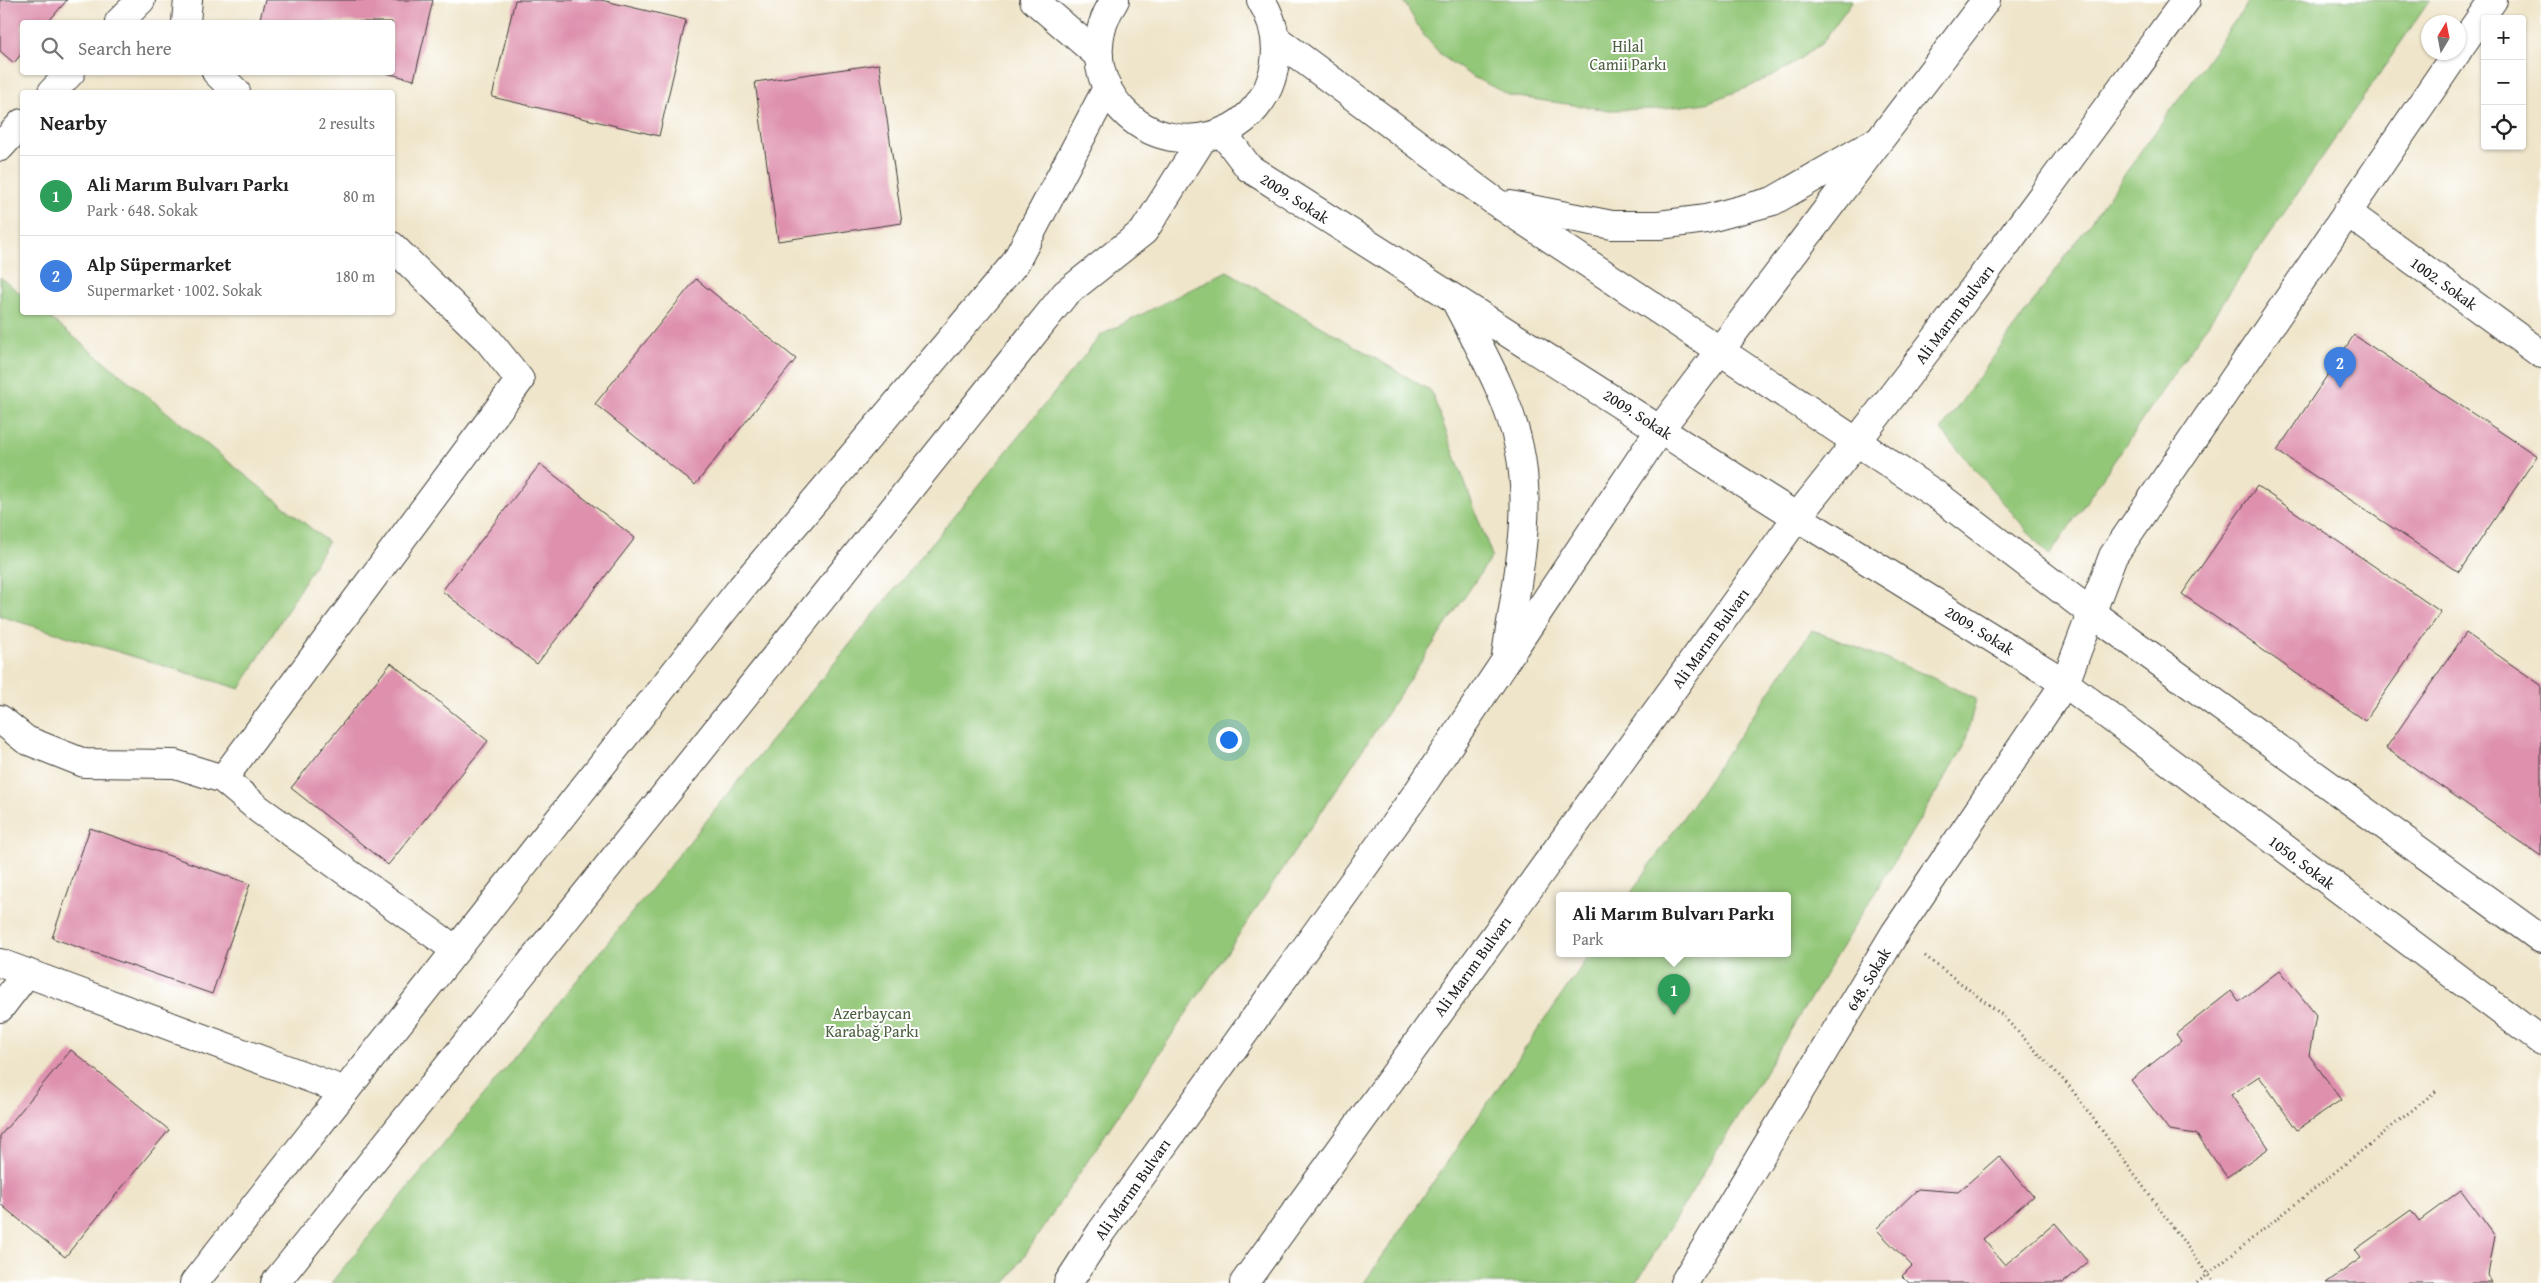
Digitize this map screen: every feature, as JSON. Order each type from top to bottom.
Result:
[{"type":"street","points":[[121,20],[141,0]]},
{"type":"street","points":[[186,20],[188,0]]},
{"type":"street","points":[[1034,0],[1099,56]]},
{"type":"street","points":[[1115,0],[1104,18],[1099,43],[1099,56],[1107,88],[1123,112],[1146,129],[1174,138],[1213,135],[1246,117],[1265,95],[1275,68],[1276,39],[1271,20],[1261,0]]},
{"type":"street","name":"Ali Marım Bulvarı","points":[[1068,1283],[1101,1232],[1417,793],[1661,428],[1718,350],[1882,139],[1986,0]]},
{"type":"street","name":"Ali Marım Bulvarı","points":[[1244,1283],[1798,517],[1858,442],[2186,0]]},
{"type":"street","name":"648. Sokak","points":[[2466,39],[2493,0]]},
{"type":"street","points":[[1276,39],[1498,203],[1942,498],[2093,614],[2541,939]]},
{"type":"street","name":"648. Sokak","points":[[1684,1283],[1895,933],[2065,682],[2093,614],[2113,556],[2346,212],[2452,60]]},
{"type":"street","points":[[54,90],[68,75]]},
{"type":"street","points":[[219,75],[234,90]]},
{"type":"street","points":[[194,1283],[742,587],[1016,263],[1107,88]]},
{"type":"street","points":[[0,147],[20,125]]},
{"type":"street","points":[[275,1283],[1065,294],[1144,232],[1213,135]]},
{"type":"street","name":"2009. Sokak","points":[[1213,135],[1249,168],[1455,300],[1661,428],[1798,517],[2065,682]]},
{"type":"street","points":[[1498,203],[1612,225],[1659,225],[1706,219],[1773,201],[1882,139]]},
{"type":"street","name":"1002. Sokak","points":[[2346,212],[2541,354]]},
{"type":"street","points":[[223,779],[520,380],[488,340],[395,249]]},
{"type":"street","points":[[1455,300],[1498,384],[1510,415],[1519,447],[1524,479],[1525,519],[1505,662]]},
{"type":"street","name":"1050. Sokak","points":[[2065,682],[2541,1041]]},
{"type":"street","points":[[0,718],[26,740],[84,763],[176,764],[223,779],[260,810],[456,950]]},
{"type":"street","points":[[0,963],[345,1091]]},
{"type":"street","points":[[0,1008],[27,973]]},
{"type":"path","points":[[1895,933],[2001,1014],[2070,1087],[2214,1283]]},
{"type":"path","points":[[2197,1283],[2436,1091]]},
{"type":"green space","name":"Hilal Camii Parkı","points":[[1403,0],[1853,0],[1822,43],[1788,67],[1749,87],[1706,103],[1658,109],[1609,110],[1511,96],[1473,77],[1442,56],[1422,33]]},
{"type":"green space","points":[[2250,0],[2430,0],[2049,556],[1941,430]]},
{"type":"green space","name":"Azerbaycan Karabağ Parkı","points":[[1227,271],[1431,391],[1492,556],[1006,1283],[331,1283],[1101,335]]},
{"type":"green space","points":[[0,277],[20,293],[20,315],[46,315],[328,542],[240,689],[0,616]]},
{"type":"green space","points":[[1812,630],[1927,675],[1976,699],[1964,747],[1636,1283],[1364,1283],[1588,957],[1791,957],[1791,892],[1632,892]]},
{"type":"building","points":[[0,0],[67,0],[50,20],[20,20],[20,56],[14,63],[0,51]]},
{"type":"building","points":[[265,0],[433,0],[414,80],[394,75],[395,20],[260,20]]},
{"type":"building","points":[[515,0],[601,0],[686,20],[659,136],[492,97]]},
{"type":"building","points":[[879,64],[902,223],[778,241],[755,82]]},
{"type":"building","points":[[696,279],[796,359],[695,485],[595,404]]},
{"type":"building","points":[[2354,335],[2537,456],[2459,572],[2277,451]]},
{"type":"building","points":[[540,464],[635,538],[537,664],[442,591]]},
{"type":"building","points":[[2257,486],[2441,612],[2365,721],[2182,594]]},
{"type":"building","points":[[2466,633],[2541,685],[2541,856],[2386,748]]},
{"type":"building","points":[[391,663],[488,741],[388,865],[291,788]]},
{"type":"building","points":[[90,828],[250,884],[212,994],[52,938]]},
{"type":"building","points":[[2280,970],[2316,1015],[2309,1055],[2341,1100],[2297,1130],[2259,1076],[2231,1095],[2269,1148],[2227,1177],[2196,1134],[2169,1130],[2131,1080],[2181,1041],[2176,1034],[2231,991],[2239,1002]]},
{"type":"building","points":[[71,1050],[169,1130],[65,1257],[0,1204],[0,1136]]},
{"type":"building","points":[[1999,1156],[2033,1196],[1983,1239],[2005,1265],[2055,1223],[2088,1262],[2063,1283],[1909,1283],[1902,1276],[1912,1266],[1876,1229],[1918,1189],[1958,1192]]},
{"type":"building","points":[[2461,1190],[2495,1236],[2488,1275],[2492,1283],[2326,1283],[2361,1258],[2355,1250],[2411,1210],[2419,1221]]},
{"type":"place","name":"Alp Süpermarket","points":[[2340,388]]},
{"type":"place","name":"Ali Marım Bulvarı Parkı","points":[[1674,1015]]}]
